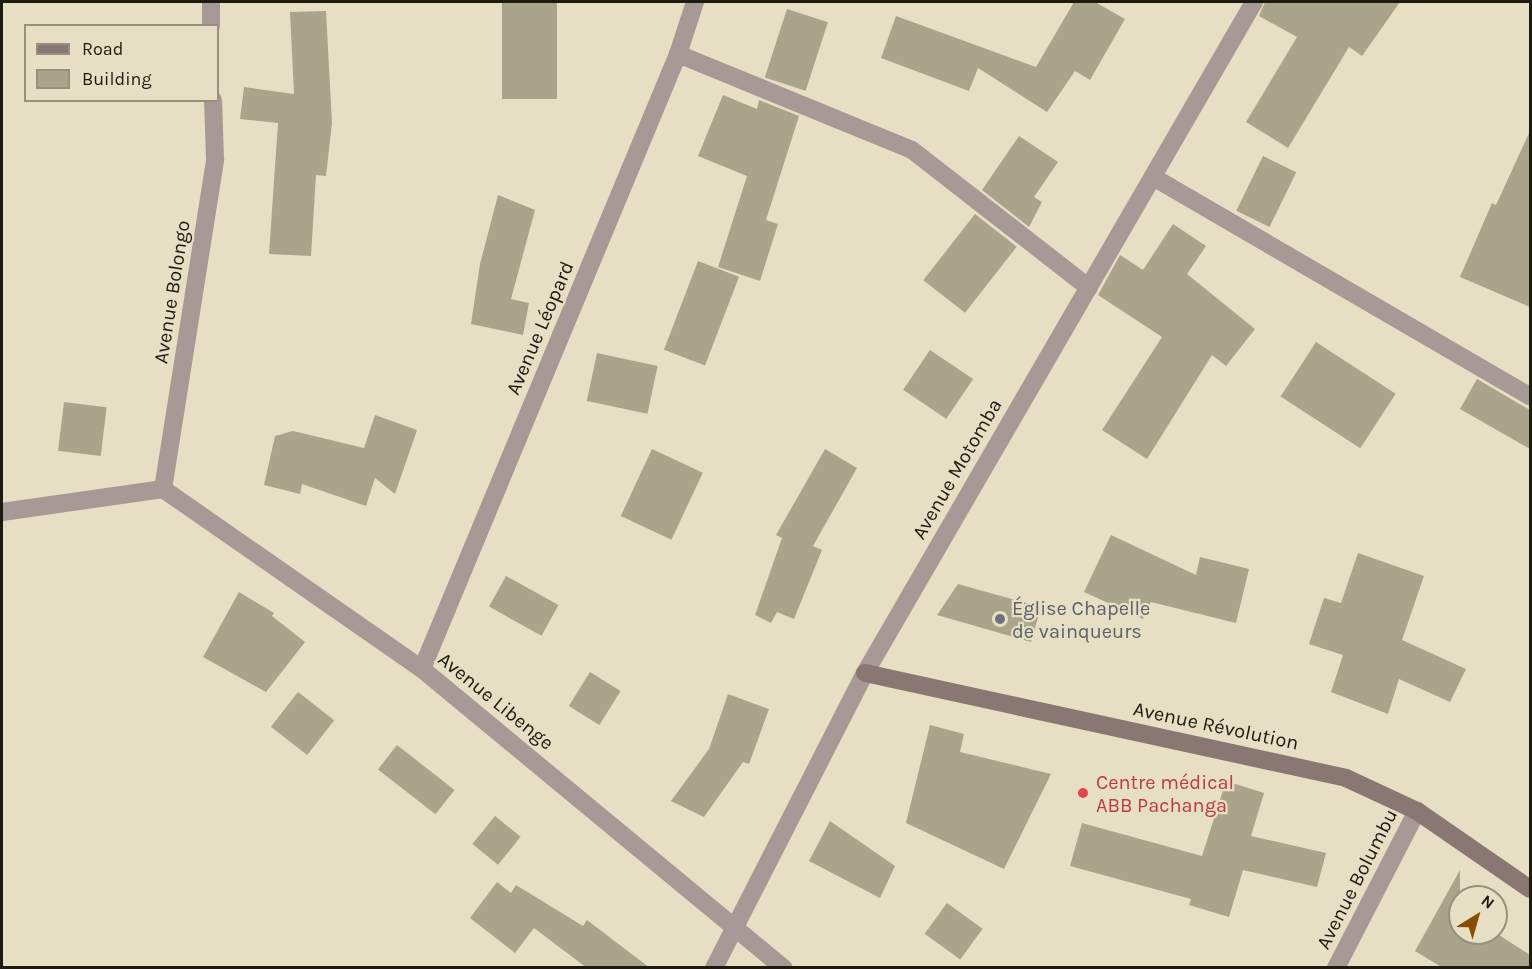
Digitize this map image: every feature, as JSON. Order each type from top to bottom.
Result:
[{"type":"street","points":[[211,2],[211,24]]},
{"type":"street","name":"Avenue Léopard","points":[[422,669],[678,54],[695,2]]},
{"type":"street","name":"Avenue Motomba","points":[[714,968],[865,673],[1254,2]]},
{"type":"street","points":[[678,54],[912,150],[1089,288]]},
{"type":"street","name":"Avenue Bolongo","points":[[163,489],[215,159],[213,102]]},
{"type":"street","points":[[1153,177],[1530,396]]},
{"type":"street","points":[[2,512],[163,489]]},
{"type":"street","name":"Avenue Libenge","points":[[163,489],[422,669],[784,968]]},
{"type":"street","name":"Avenue Révolution","points":[[865,673],[1346,778],[1417,812],[1530,889]]},
{"type":"street","name":"Avenue Bolumbu","points":[[1336,968],[1417,812]]},
{"type":"building","points":[[502,2],[557,2],[557,99],[502,99]]},
{"type":"building","points":[[1074,2],[1095,2],[1125,19],[1090,80],[1075,71],[1047,112],[978,68],[969,91],[881,58],[896,16],[1036,67]]},
{"type":"building","points":[[1265,2],[1400,2],[1362,56],[1349,47],[1288,148],[1246,122],[1297,37],[1259,16]]},
{"type":"building","points":[[787,9],[828,22],[806,91],[765,77]]},
{"type":"building","points":[[326,11],[332,123],[326,176],[316,175],[311,256],[269,254],[278,123],[240,119],[244,87],[294,94],[290,12]]},
{"type":"building","points":[[723,95],[757,109],[759,100],[799,116],[766,220],[778,224],[760,281],[718,267],[747,176],[698,156]]},
{"type":"building","points":[[1530,131],[1530,307],[1460,277],[1492,203],[1496,205]]},
{"type":"building","points":[[1019,136],[1058,162],[1034,197],[1042,202],[1029,227],[982,190]]},
{"type":"building","points":[[1263,156],[1296,172],[1270,227],[1236,211]]},
{"type":"building","points":[[498,195],[535,210],[511,299],[529,303],[523,335],[471,324],[480,264]]},
{"type":"building","points":[[975,214],[1017,247],[965,313],[923,280]]},
{"type":"building","points":[[1173,224],[1206,246],[1187,274],[1255,329],[1226,366],[1212,355],[1147,459],[1102,430],[1162,337],[1098,295],[1120,255],[1143,270]]},
{"type":"building","points":[[698,261],[739,277],[705,365],[664,350]]},
{"type":"building","points":[[1316,342],[1396,394],[1360,448],[1281,397]]},
{"type":"building","points":[[930,350],[973,379],[946,419],[903,390]]},
{"type":"building","points":[[597,353],[658,366],[647,414],[587,401]]},
{"type":"building","points":[[1477,379],[1530,410],[1530,449],[1460,409]]},
{"type":"building","points":[[64,402],[107,407],[101,456],[58,451]]},
{"type":"building","points":[[375,415],[417,430],[395,494],[375,478],[366,506],[302,484],[300,494],[264,485],[275,436],[293,431],[364,448]]},
{"type":"building","points":[[652,449],[703,473],[671,540],[621,516]]},
{"type":"building","points":[[825,449],[857,468],[813,546],[822,550],[794,619],[777,612],[771,623],[755,615],[782,538],[776,535]]},
{"type":"building","points":[[1111,535],[1196,575],[1200,557],[1249,569],[1236,623],[1151,602],[1143,619],[1084,592]]},
{"type":"building","points":[[1358,553],[1424,576],[1402,640],[1466,669],[1450,702],[1399,679],[1388,714],[1331,692],[1343,655],[1309,644],[1324,598],[1341,603]]},
{"type":"building","points":[[506,576],[558,605],[542,636],[489,607]]},
{"type":"building","points":[[958,584],[1041,607],[1031,642],[937,615]]},
{"type":"building","points":[[239,592],[274,613],[272,616],[305,642],[266,692],[203,657]]},
{"type":"building","points":[[590,672],[621,691],[599,725],[569,706]]},
{"type":"building","points":[[298,692],[334,720],[307,755],[271,727]]},
{"type":"building","points":[[728,694],[769,709],[749,764],[743,762],[704,817],[671,801],[709,749]]},
{"type":"building","points":[[930,725],[964,734],[960,752],[1051,774],[1004,869],[906,823]]},
{"type":"building","points":[[397,745],[455,790],[435,814],[378,769]]},
{"type":"building","points":[[1226,781],[1264,793],[1251,836],[1326,853],[1317,887],[1243,870],[1229,917],[1189,905],[1191,899],[1070,866],[1082,823],[1202,856]]},
{"type":"building","points":[[495,816],[521,837],[498,865],[472,844]]},
{"type":"building","points":[[830,821],[895,866],[880,898],[809,861]]},
{"type":"building","points":[[1460,870],[1460,885],[1452,885]]},
{"type":"building","points":[[497,882],[511,893],[516,885],[583,926],[587,920],[650,968],[587,968],[534,928],[515,953],[470,918]]},
{"type":"building","points":[[1448,892],[1448,945],[1508,945],[1508,941],[1530,955],[1530,968],[1443,968],[1415,951]]},
{"type":"building","points":[[947,903],[983,929],[960,960],[925,934]]},
{"type":"place","name":"Église Chapelle de vainqueurs","points":[[1000,619]]},
{"type":"place","name":"Centre médical ABB Pachanga","points":[[1083,793]]}]
